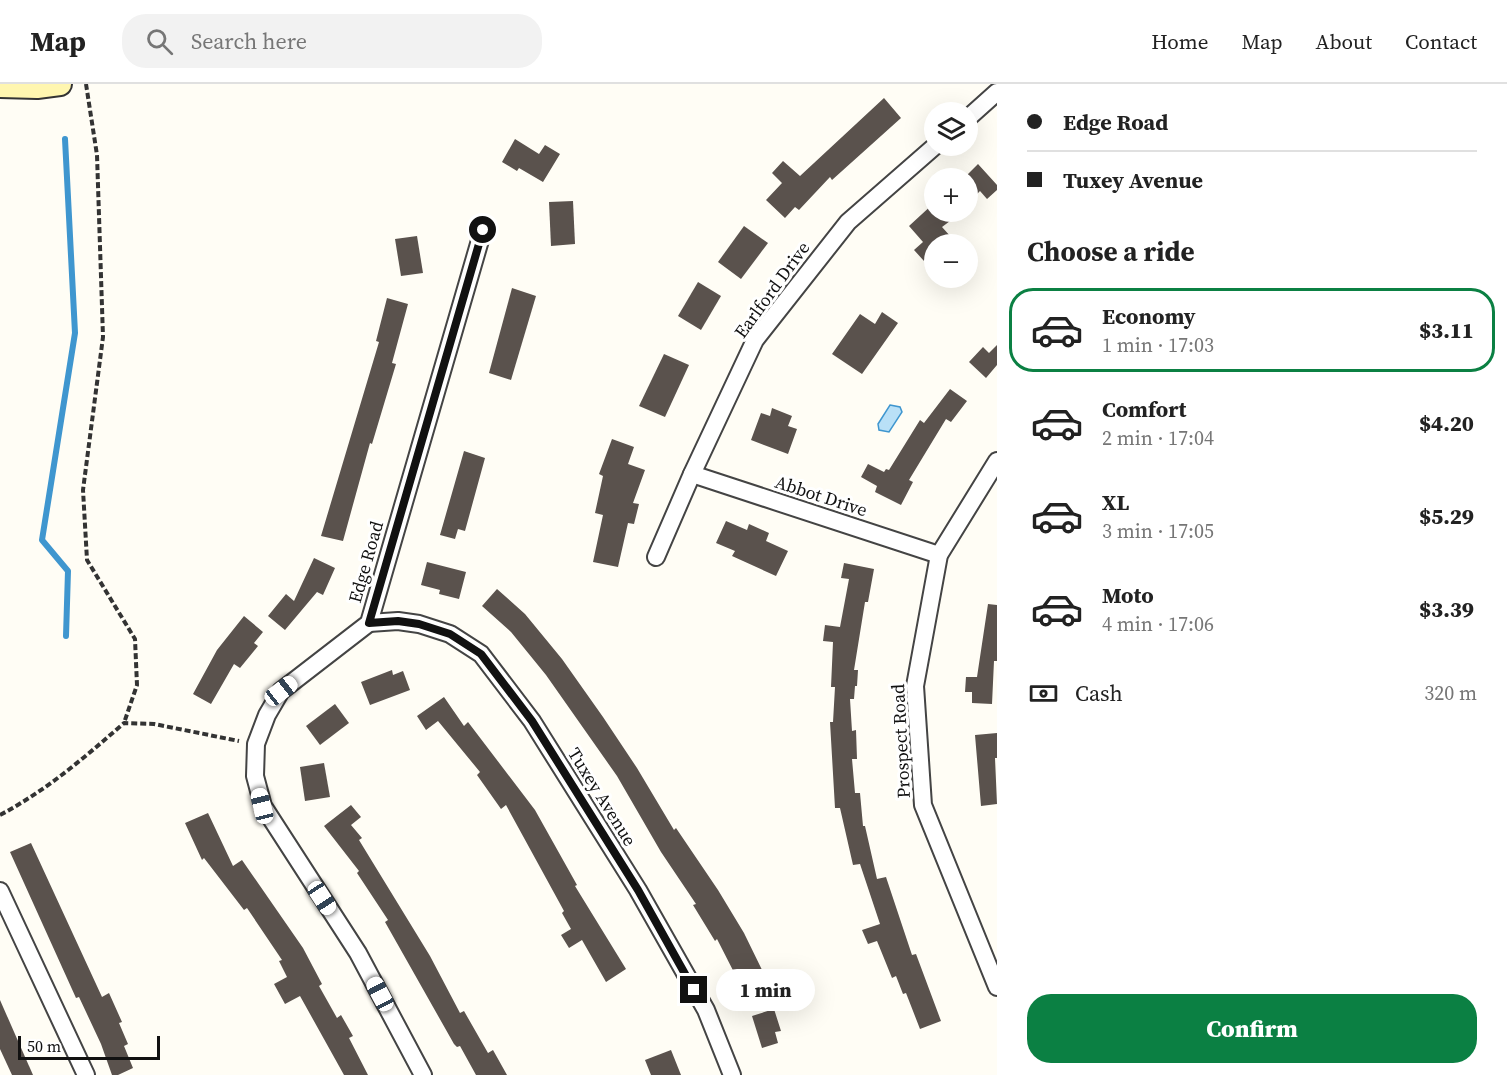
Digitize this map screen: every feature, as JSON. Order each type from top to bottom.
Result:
[{"type":"street","points":[[0,86],[60,84]]},
{"type":"street","points":[[978,109],[997,92]]},
{"type":"street","name":"Earlford Drive","points":[[656,557],[755,340],[848,222],[924,156]]},
{"type":"street","name":"Edge Road","points":[[423,1075],[358,953],[262,806],[255,776],[256,744],[267,715],[281,691],[369,623],[483,230]]},
{"type":"street","name":"Prospect Road","points":[[997,461],[939,555],[915,686],[923,805],[997,987]]},
{"type":"street","name":"Abbot Drive","points":[[692,474],[939,555]]},
{"type":"street","name":"Tuxey Avenue","points":[[369,623],[398,621],[419,624],[450,634],[481,654],[532,721],[638,890],[706,1010],[732,1075]]},
{"type":"street","points":[[0,891],[86,1075]]},
{"type":"path","points":[[0,815],[26,801],[70,771],[124,723],[137,685],[135,639],[87,560],[83,501],[103,338],[97,155],[86,84]]},
{"type":"path","points":[[124,723],[154,724],[256,744]]},
{"type":"water","points":[[890,405],[900,407],[902,412],[889,432],[879,430],[878,424]]},
{"type":"building","points":[[884,98],[901,118],[832,180],[830,177],[799,210],[795,207],[785,218],[766,200],[782,183],[772,173],[783,161],[800,176]]},
{"type":"building","points":[[515,139],[539,154],[545,145],[560,154],[543,182],[519,168],[517,171],[502,162]]},
{"type":"building","points":[[978,164],[997,185],[997,190],[987,199],[980,191],[978,193],[978,168],[974,168]]},
{"type":"building","points":[[573,201],[575,244],[551,246],[549,202]]},
{"type":"building","points":[[924,212],[924,222],[949,222],[942,227],[948,234],[924,234],[924,261],[914,250],[923,242],[909,226]]},
{"type":"building","points":[[744,226],[768,243],[741,279],[718,262]]},
{"type":"building","points":[[417,236],[423,273],[401,276],[395,239]]},
{"type":"building","points":[[698,282],[721,296],[701,330],[678,316]]},
{"type":"building","points":[[512,288],[536,296],[511,380],[489,373]]},
{"type":"building","points":[[387,298],[408,304],[392,363],[396,364],[372,444],[370,443],[343,541],[321,536],[379,342],[376,341]]},
{"type":"building","points":[[882,312],[898,323],[862,374],[832,354],[860,314],[875,324]]},
{"type":"building","points":[[997,345],[997,365],[986,378],[969,362],[983,347],[989,353]]},
{"type":"building","points":[[664,354],[689,365],[665,417],[639,406]]},
{"type":"building","points":[[950,389],[967,401],[951,422],[946,419],[909,480],[913,482],[901,505],[875,492],[877,486],[861,477],[868,464],[884,472],[886,469],[889,470],[920,420],[924,423]]},
{"type":"building","points":[[772,408],[792,416],[788,426],[797,429],[788,454],[751,440],[761,413],[770,416]]},
{"type":"building","points":[[612,439],[634,447],[628,464],[645,470],[633,503],[639,504],[634,524],[628,523],[618,567],[593,562],[603,515],[595,513],[603,476],[599,474]]},
{"type":"building","points":[[464,451],[485,458],[465,531],[458,529],[455,539],[440,535]]},
{"type":"building","points":[[726,521],[747,530],[749,524],[769,533],[766,541],[788,551],[776,576],[732,556],[735,551],[716,543]]},
{"type":"building","points":[[314,558],[335,568],[323,595],[317,592],[285,630],[268,616],[286,594],[294,601]]},
{"type":"building","points":[[427,562],[466,572],[459,599],[439,594],[440,590],[421,585]]},
{"type":"building","points":[[844,563],[874,569],[868,602],[865,602],[854,670],[858,670],[857,686],[855,686],[854,699],[850,699],[852,731],[856,730],[857,759],[852,759],[855,793],[860,793],[863,826],[865,826],[877,879],[886,877],[912,955],[916,954],[941,1021],[920,1029],[906,993],[903,994],[896,976],[892,978],[877,941],[868,944],[862,930],[880,924],[860,864],[853,865],[840,808],[835,808],[830,722],[833,722],[835,687],[831,687],[833,642],[823,641],[825,625],[840,627],[849,579],[841,578]]},
{"type":"building","points":[[497,589],[525,614],[562,659],[603,717],[674,830],[676,828],[718,890],[744,933],[766,978],[743,990],[717,939],[715,941],[693,905],[696,904],[661,852],[617,776],[546,675],[511,632],[482,606]]},
{"type":"building","points":[[988,604],[997,605],[997,661],[994,661],[992,704],[972,703],[972,692],[965,692],[966,677],[977,677]]},
{"type":"building","points":[[244,616],[263,632],[254,643],[258,646],[240,668],[234,664],[211,704],[193,694],[217,650]]},
{"type":"building","points":[[392,670],[393,675],[403,671],[410,690],[370,705],[361,682]]},
{"type":"building","points":[[444,697],[464,726],[468,722],[535,810],[577,885],[575,886],[626,969],[606,982],[582,940],[569,948],[561,935],[571,929],[562,913],[564,911],[506,805],[501,809],[477,775],[480,772],[438,721],[426,730],[417,716]]},
{"type":"building","points":[[335,704],[349,723],[320,745],[306,726]]},
{"type":"building","points":[[997,733],[997,758],[995,758],[997,804],[981,806],[975,735]]},
{"type":"building","points":[[324,763],[330,797],[305,801],[300,767]]},
{"type":"building","points":[[351,805],[361,817],[351,825],[362,838],[359,840],[430,956],[460,1013],[464,1011],[488,1053],[493,1050],[507,1075],[476,1075],[460,1046],[457,1047],[454,1044],[385,922],[388,920],[357,873],[359,871],[324,826]]},
{"type":"building","points":[[208,813],[233,866],[242,860],[303,948],[322,984],[319,986],[337,1018],[341,1015],[353,1036],[349,1038],[368,1075],[344,1075],[300,996],[285,1004],[274,984],[287,977],[279,961],[282,960],[247,908],[244,910],[204,858],[202,860],[185,823]]},
{"type":"building","points":[[31,843],[102,997],[109,993],[122,1022],[119,1023],[128,1044],[124,1046],[133,1068],[118,1075],[112,1075],[101,1044],[79,997],[76,998],[10,852]]},
{"type":"building","points":[[0,1000],[33,1075],[12,1075],[0,1049]]},
{"type":"building","points":[[774,1009],[781,1031],[775,1032],[778,1043],[762,1048],[752,1016]]},
{"type":"building","points":[[671,1050],[681,1075],[651,1075],[645,1060]]},
{"type":"waterway","points":[[65,139],[75,333],[42,540],[68,571],[66,636]]},
{"type":"route","points":[[483,230],[369,623],[398,621],[419,624],[450,634],[481,654],[532,721],[638,890],[694,990]]}]
